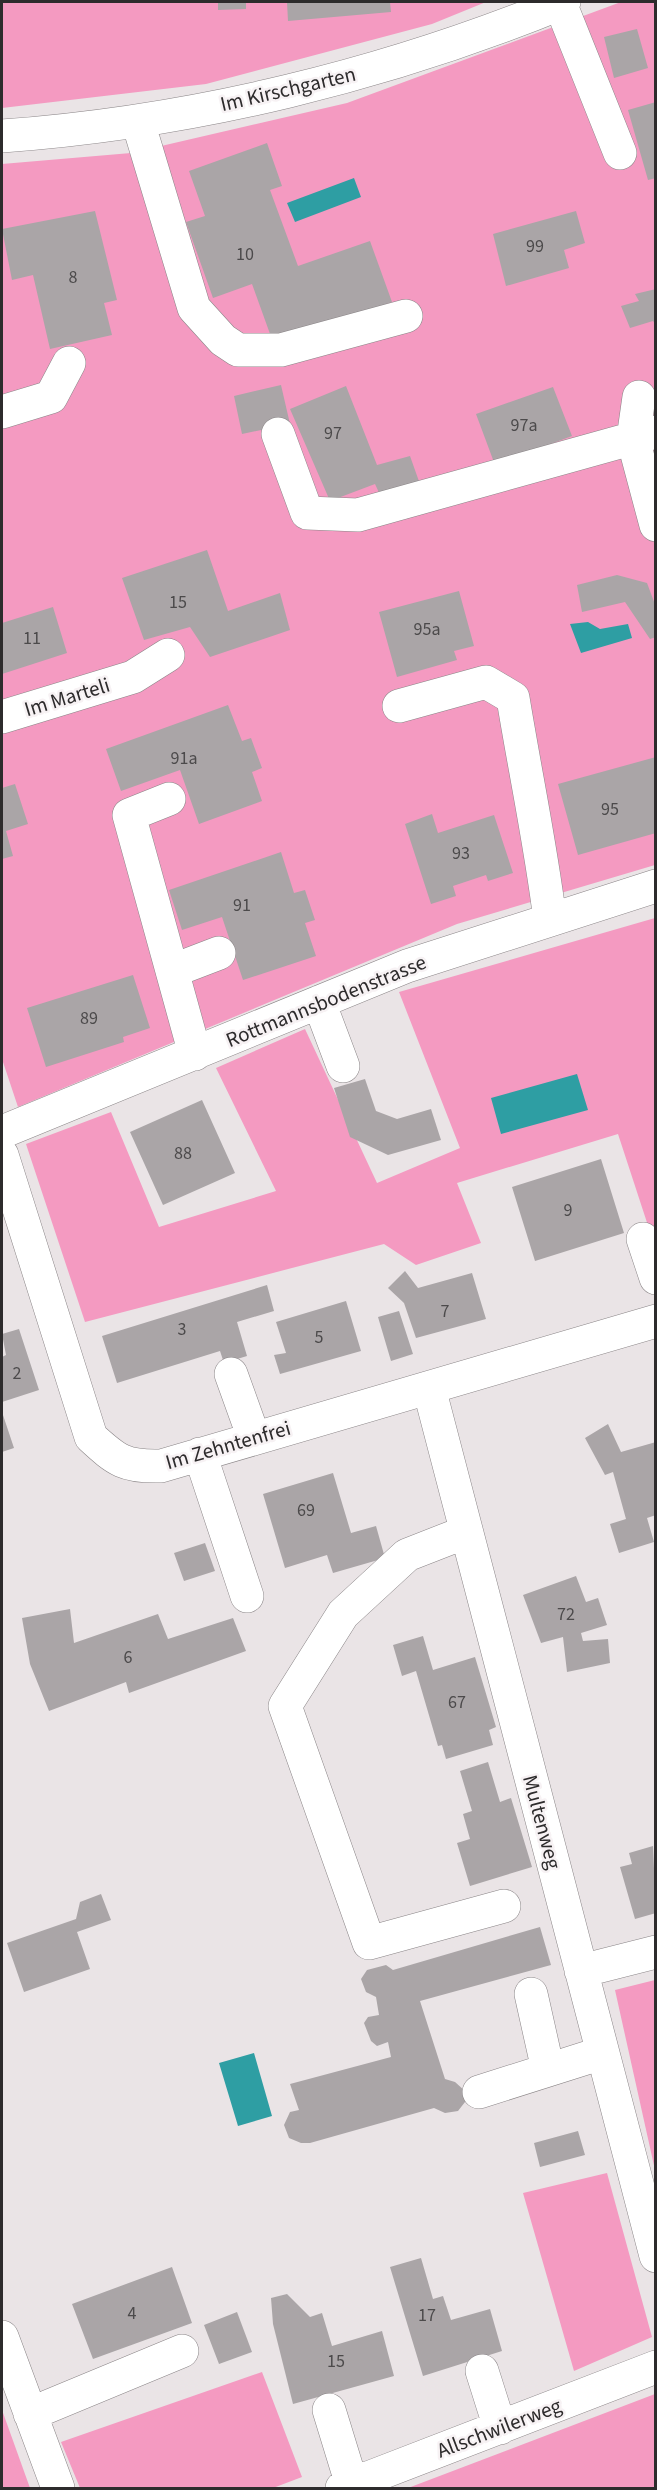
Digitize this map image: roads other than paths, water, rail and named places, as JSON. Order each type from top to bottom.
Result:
[{"type":"street","name":"Im Kirschgarten","points":[[2,136],[138,122],[335,79],[420,55],[562,2]]},
{"type":"street","points":[[562,2],[620,153]]},
{"type":"street","points":[[138,122],[194,308],[223,340],[238,350],[281,350],[406,316]]},
{"type":"street","points":[[2,412],[51,397],[69,363]]},
{"type":"street","points":[[639,397],[656,525]]},
{"type":"street","points":[[278,434],[307,513],[358,515],[644,435]]},
{"type":"street","name":"Im Marteli","points":[[2,717],[133,677],[168,655]]},
{"type":"street","points":[[399,706],[486,682],[513,698],[550,920]]},
{"type":"street","points":[[169,799],[129,815],[195,1054]]},
{"type":"street","name":"Rottmannsbodenstrasse","points":[[2,1132],[407,966],[656,886]]},
{"type":"street","points":[[172,971],[219,954]]},
{"type":"street","points":[[319,1002],[343,1066]]},
{"type":"street","name":"Im Zehntenfrei","points":[[2,1155],[92,1437],[115,1459],[134,1467],[161,1466],[656,1321]]},
{"type":"street","points":[[643,1239],[656,1278]]},
{"type":"street","points":[[231,1374],[254,1438]]},
{"type":"street","name":"Multenweg","points":[[429,1388],[656,2256]]},
{"type":"street","points":[[200,1454],[247,1596]]},
{"type":"street","points":[[466,1532],[407,1555],[343,1614],[285,1706],[369,1943],[504,1906]]},
{"type":"street","points":[[581,1971],[656,1952]]},
{"type":"street","points":[[531,1994],[548,2070]]},
{"type":"street","points":[[479,2092],[603,2053]]},
{"type":"street","points":[[2,2337],[58,2488]]},
{"type":"street","points":[[30,2414],[182,2351]]},
{"type":"street","name":"Allschwilerweg","points":[[347,2487],[656,2367]]},
{"type":"street","points":[[482,2371],[500,2428]]},
{"type":"street","points":[[329,2410],[347,2487]]},
{"type":"water","points":[[354,178],[361,197],[295,222],[287,203]]},
{"type":"water","points":[[588,622],[600,629],[628,624],[632,638],[581,653],[570,624]]},
{"type":"water","points":[[577,1074],[588,1110],[501,1134],[491,1098]]},
{"type":"water","points":[[254,2053],[272,2116],[238,2126],[219,2063]]}]
